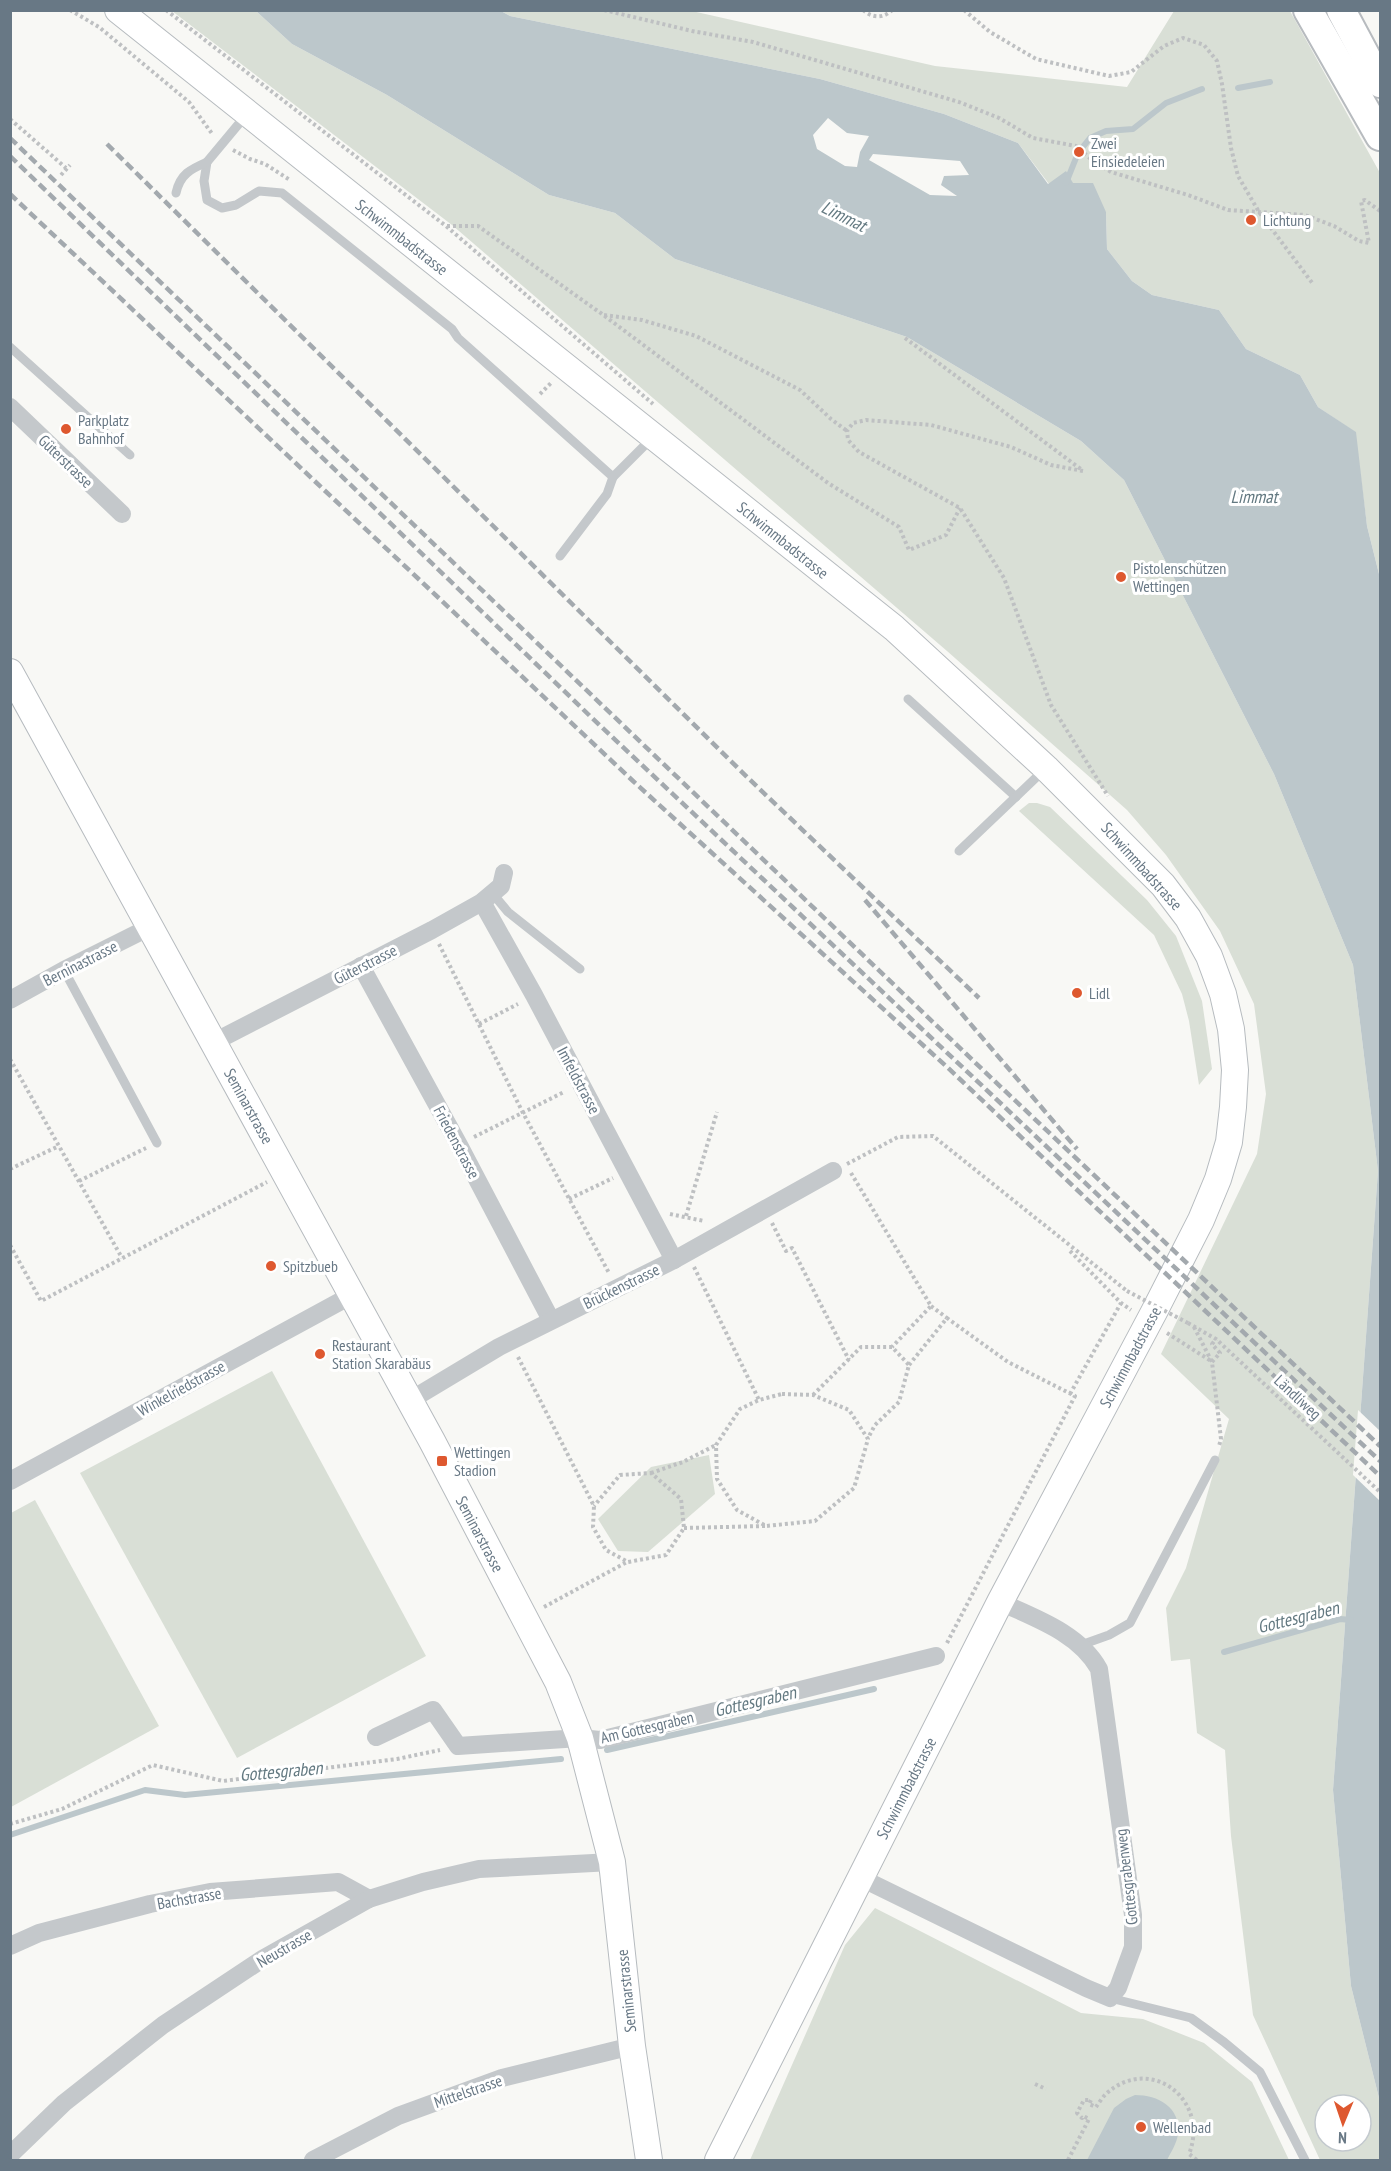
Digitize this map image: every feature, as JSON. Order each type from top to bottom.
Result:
[{"type":"main road","name":"Schwimmbadstrasse","points":[[118,10],[894,628],[1046,768],[1163,885],[1188,918],[1209,956],[1223,994],[1231,1029],[1235,1070],[1233,1107],[1229,1142],[1218,1179],[1201,1220],[1000,1602],[718,2160]]},
{"type":"main road","points":[[1308,10],[1380,136]]},
{"type":"main road","points":[[1341,10],[1380,83]]},
{"type":"main road","name":"Seminarstrasse","points":[[10,672],[410,1401],[558,1682],[580,1738],[612,1862],[632,2046],[649,2160]]},
{"type":"street","name":"Güterstrasse","points":[[10,407],[122,514]]},
{"type":"street","points":[[487,898],[501,886],[504,873]]},
{"type":"street","name":"Güterstrasse","points":[[214,1042],[432,930],[487,898]]},
{"type":"street","name":"Imfeldstrasse","points":[[487,898],[534,995],[648,1211],[681,1256]]},
{"type":"street","name":"Berninastrasse","points":[[10,1000],[150,927]]},
{"type":"street","name":"Friedenstrasse","points":[[362,966],[551,1320]]},
{"type":"street","name":"Brückenstrasse","points":[[410,1401],[510,1341],[681,1256],[839,1167]]},
{"type":"street","name":"Winkelriedstrasse","points":[[10,1481],[352,1295]]},
{"type":"street","name":"Gottesgrabenweg","points":[[1000,1602],[1082,1645],[1092,1656],[1099,1669],[1132,1915],[1133,1947],[1118,1988],[1110,1998]]},
{"type":"street","name":"Am Gottesgraben","points":[[458,1746],[580,1738],[600,1740],[940,1652]]},
{"type":"street","points":[[376,1737],[433,1710],[458,1746]]},
{"type":"street","name":"Neustrasse","points":[[10,2155],[64,2103],[163,2025],[264,1958],[369,1899],[423,1882],[479,1869],[612,1862]]},
{"type":"street","points":[[861,1878],[1110,1998]]},
{"type":"street","name":"Bachstrasse","points":[[10,1946],[51,1930],[210,1892],[338,1882],[369,1899]]},
{"type":"street","name":"Mittelstrasse","points":[[313,2160],[398,2116],[502,2078],[632,2046]]},
{"type":"lane","points":[[176,193],[178,183],[188,170],[207,162],[247,114]]},
{"type":"lane","points":[[207,162],[204,181],[207,200],[222,208],[236,205],[259,191],[282,192],[452,329],[458,338],[613,477]]},
{"type":"lane","points":[[10,347],[130,455]]},
{"type":"lane","points":[[560,556],[607,494],[613,477],[654,437]]},
{"type":"lane","points":[[908,699],[1016,797]]},
{"type":"lane","points":[[959,851],[1046,768]]},
{"type":"lane","points":[[487,898],[580,969]]},
{"type":"lane","points":[[64,970],[158,1143]]},
{"type":"lane","points":[[1082,1645],[1109,1635],[1130,1623],[1215,1460]]},
{"type":"lane","points":[[1110,1998],[1191,2018],[1224,2042],[1260,2072],[1305,2160]]},
{"type":"path","points":[[166,10],[446,226],[654,406]]},
{"type":"path","points":[[604,10],[764,45],[959,102],[999,118],[1033,138],[1076,146],[1093,162],[1111,172],[1188,195],[1228,210],[1305,216],[1334,226],[1359,241],[1369,243],[1361,201],[1365,201],[1380,211]]},
{"type":"path","points":[[863,10],[876,17],[883,16],[892,10]]},
{"type":"path","points":[[964,10],[990,32],[1036,59],[1109,76],[1131,72],[1164,46],[1183,38],[1204,45],[1217,61],[1231,148],[1238,176],[1259,212],[1313,284]]},
{"type":"path","points":[[10,118],[68,166],[61,175]]},
{"type":"path","points":[[446,226],[478,226],[602,314],[828,483],[899,527],[909,550],[946,535],[960,508]]},
{"type":"path","points":[[602,314],[642,320],[696,336],[800,390],[847,431]]},
{"type":"path","points":[[905,338],[1083,471],[1051,465],[1011,447],[931,425],[866,420],[853,423],[847,431],[848,440],[859,452],[960,508],[1004,578],[1051,705],[1106,791],[1113,808],[1101,821]]},
{"type":"path","points":[[531,402],[554,380]]},
{"type":"path","points":[[432,930],[522,1112],[616,1287]]},
{"type":"path","points":[[479,1024],[534,995]]},
{"type":"path","points":[[10,1059],[122,1258]]},
{"type":"path","points":[[459,1145],[522,1112],[582,1085]]},
{"type":"path","points":[[686,1216],[717,1112]]},
{"type":"path","points":[[940,1652],[1075,1396],[1008,1362],[931,1306],[839,1167],[898,1137],[933,1136],[1059,1239],[1121,1303],[1133,1312]]},
{"type":"path","points":[[79,1182],[158,1143]]},
{"type":"path","points":[[10,1169],[59,1146]]},
{"type":"path","points":[[569,1199],[627,1171]]},
{"type":"path","points":[[10,1245],[41,1301],[271,1180]]},
{"type":"path","points":[[766,1209],[786,1251],[792,1248],[849,1360]]},
{"type":"path","points":[[648,1211],[686,1216],[731,1228]]},
{"type":"path","name":"Ländliweg","points":[[1059,1239],[1127,1291],[1216,1339],[1380,1492]]},
{"type":"path","points":[[681,1256],[759,1400]]},
{"type":"path","points":[[1139,1301],[1144,1291]]},
{"type":"path","points":[[1070,1394],[1121,1303]]},
{"type":"path","points":[[813,1395],[861,1347],[892,1347],[931,1306]]},
{"type":"path","points":[[684,1527],[766,1526],[814,1521],[854,1488],[868,1439],[875,1425],[899,1402],[909,1365],[947,1318]]},
{"type":"path","points":[[1194,1326],[1212,1362],[1221,1439],[1215,1460]]},
{"type":"path","points":[[1174,1337],[1212,1362]]},
{"type":"path","points":[[1212,1362],[1220,1353],[1212,1344],[1216,1339]]},
{"type":"path","points":[[510,1341],[594,1506],[593,1527],[606,1550],[628,1562]]},
{"type":"path","points":[[892,1347],[909,1365]]},
{"type":"path","points":[[594,1506],[620,1475],[651,1473],[683,1462],[716,1445],[740,1409],[759,1400],[782,1394],[813,1395],[849,1410],[868,1439]]},
{"type":"path","points":[[716,1445],[717,1479],[737,1510],[766,1526]]},
{"type":"path","points":[[538,1610],[628,1562],[666,1555],[684,1527],[681,1498],[651,1473]]},
{"type":"path","points":[[10,1824],[62,1809],[153,1765],[223,1781],[398,1759],[458,1746]]},
{"type":"path","points":[[1068,2160],[1089,2119],[1083,2116],[1082,2118],[1077,2113],[1084,2100],[1091,2100],[1089,2104],[1096,2108],[1107,2093],[1124,2082],[1141,2079],[1159,2081],[1173,2088],[1185,2100],[1195,2130],[1189,2154],[1197,2160]]},
{"type":"path","points":[[1035,2084],[1046,2089]]},
{"type":"shaded area","points":[[172,11],[256,11],[292,44],[387,95],[549,195],[615,213],[675,259],[907,337],[1081,441],[1124,480],[1274,774],[1353,965],[1378,1171],[1333,1790],[1351,1986],[1380,2102],[1380,2160],[1320,2160],[1317,2153],[1373,2153],[1373,2093],[1313,2093],[1313,2145],[1253,2015],[1231,1836],[1225,1750],[1197,1733],[1190,1659],[1171,1661],[1166,1608],[1186,1568],[1229,1419],[1161,1354],[1257,1154],[1266,1094],[1254,1004],[1220,931],[1166,855],[1127,810],[947,651],[452,225]]},
{"type":"shaded area","points":[[501,11],[692,11],[935,66],[1127,87],[1174,11],[1290,11],[1380,173],[1380,578],[1367,526],[1355,432],[1318,407],[1300,375],[1246,349],[1219,310],[1152,295],[1132,281],[1107,249],[1106,212],[1049,184],[1018,143],[944,114],[820,79],[510,16]]},
{"type":"shaded area","points":[[1029,803],[1050,807],[1147,900],[1176,936],[1202,1001],[1212,1069],[1199,1085],[1189,1021],[1182,994],[1154,935],[1019,811]]},
{"type":"shaded area","points":[[272,1371],[426,1656],[237,1758],[80,1473]]},
{"type":"shaded area","points":[[709,1455],[715,1494],[648,1552],[618,1551],[598,1519],[651,1467]]},
{"type":"shaded area","points":[[35,1500],[159,1726],[11,1807],[11,1513]]},
{"type":"shaded area","points":[[875,1908],[1081,2013],[1143,2019],[1204,2043],[1252,2082],[1289,2160],[750,2160],[845,1945]]},
{"type":"water","name":"Limmat","points":[[256,11],[501,11],[510,16],[820,79],[944,114],[1018,143],[1048,184],[1066,171],[1073,183],[1093,183],[1106,212],[1107,249],[1132,281],[1152,295],[1219,310],[1246,349],[1300,375],[1318,407],[1356,432],[1367,526],[1380,578],[1380,2102],[1351,1986],[1333,1790],[1378,1171],[1353,965],[1274,774],[1124,480],[1081,441],[907,337],[675,259],[615,213],[549,195],[387,95],[292,44]],"holes":[[[828,118],[847,133],[869,136],[860,152],[857,167],[845,166],[817,149],[813,135]],[[873,154],[960,161],[969,175],[944,176],[941,185],[957,196],[930,195],[869,160]]]},
{"type":"water","name":"Wellenbad","points":[[1135,2095],[1160,2100],[1172,2110],[1176,2117],[1177,2137],[1167,2160],[1087,2160],[1114,2108]]},
{"type":"pier","points":[[1358,1410],[1380,1431],[1380,1501],[1353,1475]]},
{"type":"waterway","points":[[1238,88],[1270,82]]},
{"type":"waterway","points":[[1066,183],[1078,153],[1090,138],[1106,131],[1133,129],[1166,103],[1202,89]]},
{"type":"waterway","name":"Gottesgraben","points":[[1224,1652],[1340,1619],[1351,1620]]},
{"type":"waterway","name":"Gottesgraben","points":[[607,1750],[874,1689]]},
{"type":"waterway","name":"Gottesgraben","points":[[10,1835],[145,1790],[185,1795],[561,1759]]},
{"type":"railway","points":[[10,138],[984,1071],[1380,1446]]},
{"type":"railway","points":[[107,144],[747,777],[979,998]]},
{"type":"railway","points":[[10,156],[590,716],[1380,1461]]},
{"type":"railway","points":[[10,194],[633,781],[947,1067],[1380,1476]]},
{"type":"railway","points":[[865,900],[1077,1149]]},
{"type":"place","name":"Zwei Einsiedeleien","points":[[1079,152]]},
{"type":"place","name":"Lichtung","points":[[1251,220]]},
{"type":"place","name":"Parkplatz Bahnhof","points":[[66,429]]},
{"type":"place","name":"Pistolenschützen Wettingen","points":[[1121,577]]},
{"type":"place","name":"Lidl","points":[[1077,993]]},
{"type":"place","name":"Spitzbueb","points":[[271,1266]]},
{"type":"place","name":"Restaurant Station Skarabäus","points":[[320,1354]]},
{"type":"place","name":"Wettingen Stadion","points":[[442,1461]]},
{"type":"place","name":"Wellenbad","points":[[1141,2127]]}]
